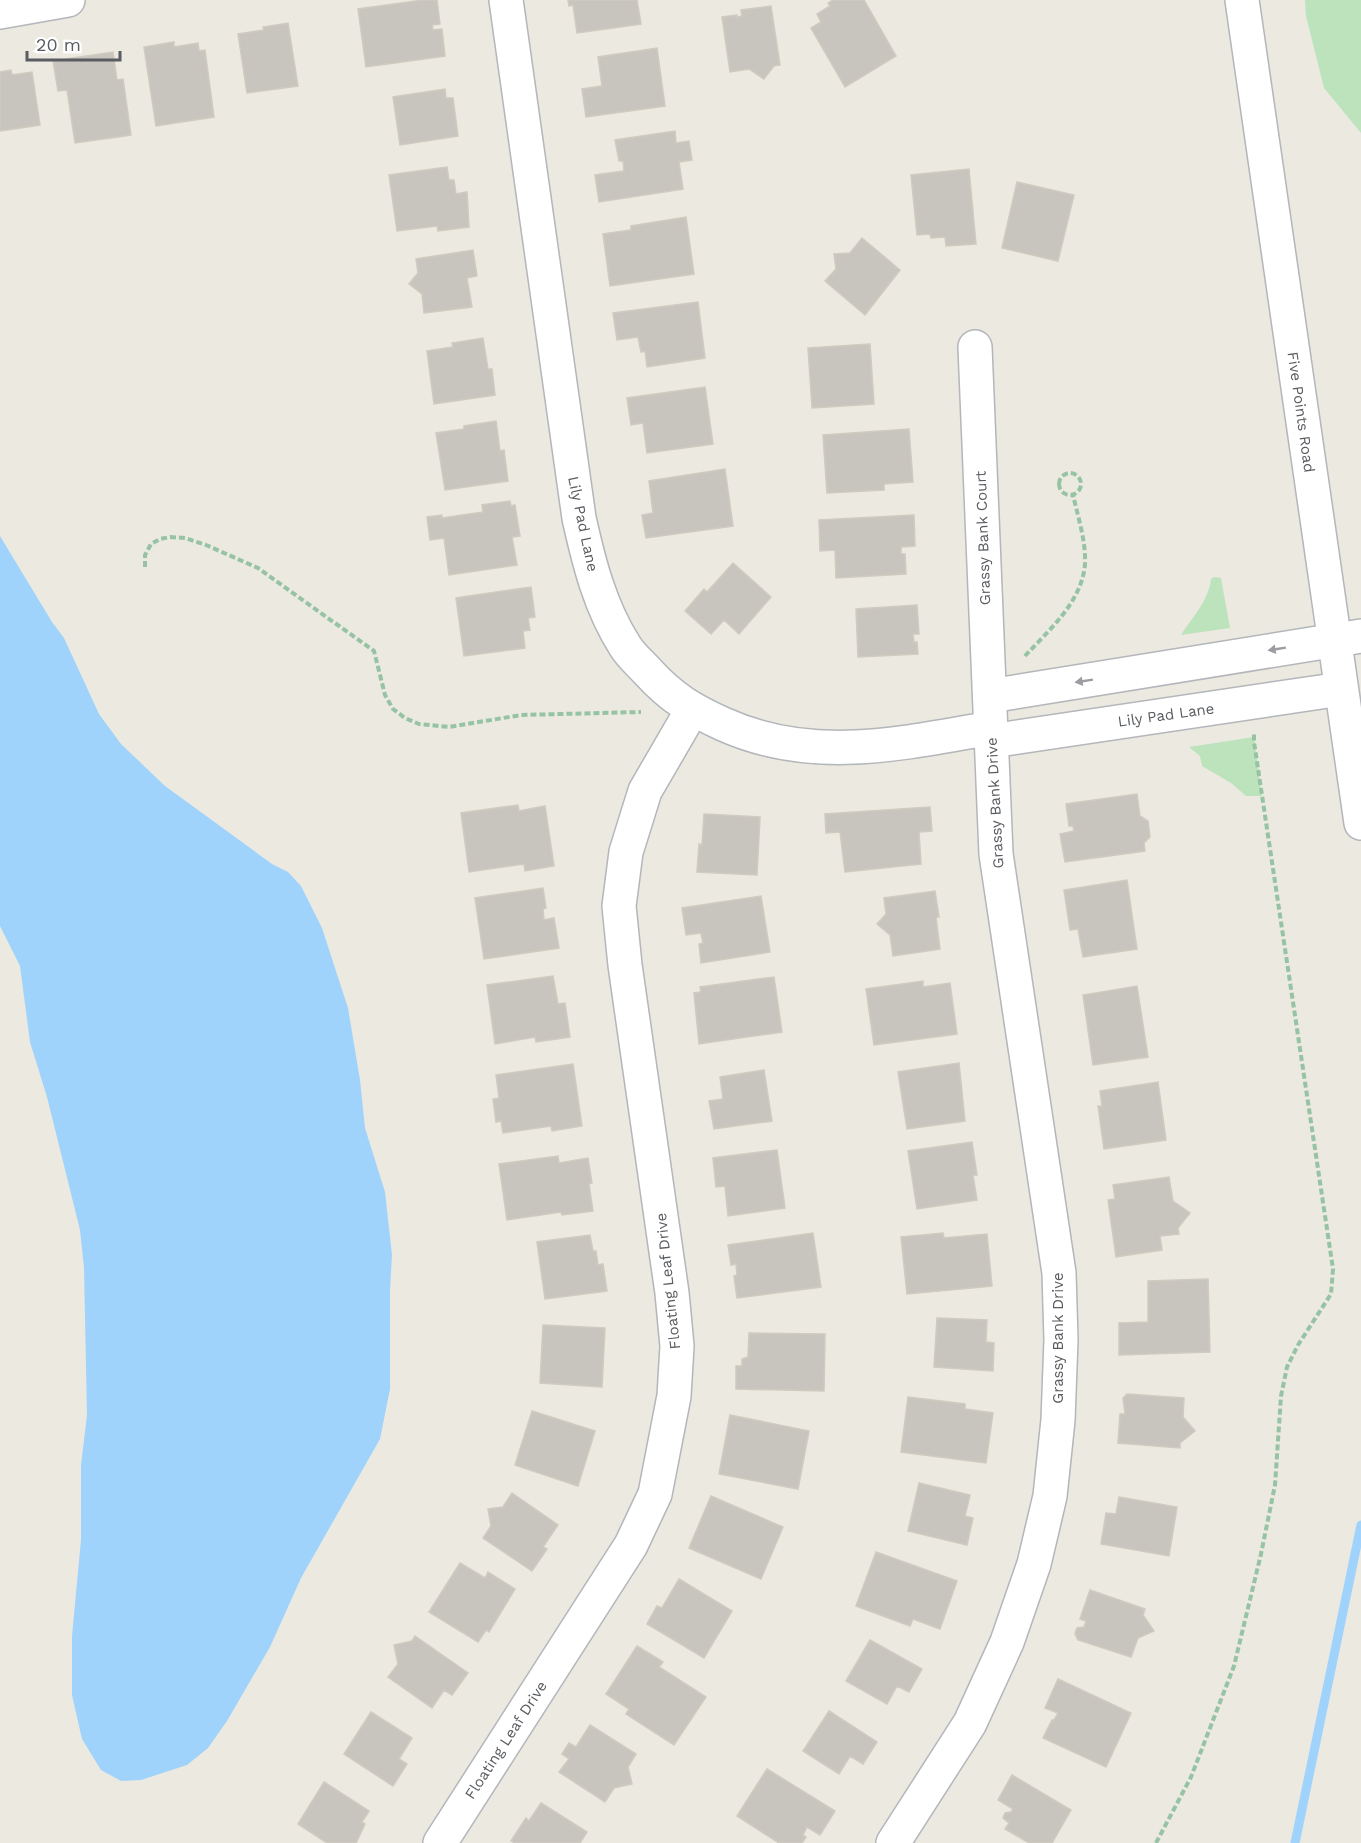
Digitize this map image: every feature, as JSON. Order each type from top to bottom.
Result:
[{"type":"street","points":[[0,12],[68,0]]},
{"type":"street","name":"Lily Pad Lane","points":[[506,0],[579,518],[591,569],[605,608],[626,647],[661,686],[692,710],[744,734],[797,746],[855,748],[899,744],[1348,638]]},
{"type":"street","name":"Five Points Road","points":[[1242,0],[1348,638],[1348,690],[1361,823]]},
{"type":"street","name":"Grassy Bank Court","points":[[975,347],[991,722]]},
{"type":"street","name":"Lily Pad Lane","points":[[991,722],[1255,702],[1348,690]]},
{"type":"street","name":"Floating Leaf Drive","points":[[440,1843],[631,1545],[655,1494],[674,1395],[676,1336],[672,1293],[625,965],[619,906],[626,852],[645,791],[692,710]]},
{"type":"street","name":"Grassy Bank Drive","points":[[893,1843],[970,1723],[1007,1642],[1035,1564],[1050,1496],[1059,1420],[1061,1340],[1059,1273],[996,854],[991,722]]},
{"type":"path","points":[[1066,473],[1074,474],[1080,479],[1081,487],[1073,495],[1063,493],[1059,488],[1059,481],[1066,473]]},
{"type":"path","points":[[991,722],[1067,610],[1081,579],[1084,557],[1083,538],[1073,495]]},
{"type":"path","points":[[145,567],[145,555],[151,544],[170,537],[185,538],[206,545],[258,568],[374,651],[385,694],[393,709],[419,724],[448,727],[521,715],[692,710]]},
{"type":"path","points":[[1156,1843],[1191,1777],[1234,1666],[1275,1485],[1281,1396],[1287,1367],[1330,1294],[1332,1277],[1254,742],[1255,702]]},
{"type":"green space","points":[[1305,0],[1361,0],[1361,133],[1324,88],[1306,16]]},
{"type":"green space","points":[[1221,578],[1230,628],[1181,635],[1204,601],[1211,579]]},
{"type":"green space","points":[[1254,737],[1262,796],[1246,796],[1231,783],[1202,766],[1200,756],[1189,747]]},
{"type":"water","points":[[0,536],[64,638],[99,714],[121,744],[165,786],[272,864],[288,872],[301,886],[322,928],[348,1008],[365,1128],[385,1192],[392,1255],[390,1389],[380,1439],[301,1578],[270,1647],[227,1721],[208,1748],[187,1765],[141,1780],[121,1781],[101,1770],[82,1739],[72,1695],[72,1636],[81,1540],[81,1465],[87,1415],[84,1268],[80,1230],[47,1097],[30,1042],[20,966],[0,926]]},
{"type":"building","points":[[437,0],[440,24],[432,25],[433,30],[442,29],[445,56],[366,67],[358,9]]},
{"type":"building","points":[[568,0],[637,0],[641,24],[577,33],[573,5],[569,6]]},
{"type":"building","points":[[833,0],[864,0],[896,56],[845,87],[811,28],[821,22],[817,14],[830,6],[828,3]]},
{"type":"building","points":[[771,6],[780,65],[774,66],[764,79],[749,69],[730,72],[722,17],[742,16],[741,10]]},
{"type":"building","points":[[288,23],[298,86],[247,93],[238,34]]},
{"type":"building","points":[[174,42],[174,47],[198,43],[199,51],[205,50],[214,117],[156,126],[144,47]]},
{"type":"building","points":[[657,48],[665,106],[586,117],[582,89],[602,86],[598,57]]},
{"type":"building","points":[[113,52],[117,80],[123,79],[131,135],[75,143],[67,90],[58,91],[53,61]]},
{"type":"building","points":[[11,70],[12,75],[32,72],[40,125],[0,131],[0,72]]},
{"type":"building","points":[[445,89],[446,98],[453,98],[458,136],[400,145],[393,97]]},
{"type":"building","points":[[675,131],[676,143],[689,141],[692,160],[679,162],[683,189],[599,202],[595,175],[624,171],[623,161],[619,161],[615,140]]},
{"type":"building","points":[[447,167],[449,180],[454,180],[456,194],[467,192],[469,227],[438,231],[437,226],[397,231],[389,175]]},
{"type":"building","points":[[969,169],[976,244],[946,246],[945,237],[931,238],[930,234],[917,235],[911,175]]},
{"type":"building","points":[[1017,182],[1074,195],[1058,261],[1002,248]]},
{"type":"building","points":[[686,217],[694,274],[610,286],[603,234],[631,230],[631,226]]},
{"type":"building","points":[[862,238],[900,270],[865,315],[825,281],[836,269],[834,254],[850,253]]},
{"type":"building","points":[[473,250],[477,276],[467,278],[472,307],[424,313],[422,294],[409,284],[418,273],[416,259]]},
{"type":"building","points":[[698,302],[705,358],[647,367],[645,351],[641,352],[638,337],[617,340],[613,313]]},
{"type":"building","points":[[483,338],[488,369],[492,369],[495,395],[434,404],[427,351],[453,347],[452,343]]},
{"type":"building","points":[[870,344],[874,404],[812,408],[808,348]]},
{"type":"building","points":[[705,387],[713,444],[647,453],[643,423],[631,425],[627,398]]},
{"type":"building","points":[[496,421],[500,451],[504,450],[508,481],[445,490],[436,433]]},
{"type":"building","points":[[909,429],[913,482],[884,484],[884,490],[827,493],[823,435]]},
{"type":"building","points":[[725,469],[733,526],[646,538],[642,515],[653,513],[649,481]]},
{"type":"building","points":[[510,501],[511,506],[515,505],[520,536],[512,537],[517,565],[449,575],[444,538],[430,540],[427,517],[442,515],[442,518],[483,512],[482,505]]},
{"type":"building","points":[[914,515],[915,546],[901,547],[901,554],[905,554],[906,574],[836,578],[835,550],[820,551],[819,520]]},
{"type":"building","points":[[733,563],[771,597],[739,634],[724,620],[711,634],[685,611],[704,589],[707,592]]},
{"type":"building","points":[[531,587],[535,617],[528,618],[530,630],[523,631],[525,648],[464,656],[456,598]]},
{"type":"building","points":[[917,605],[919,634],[913,634],[914,642],[917,642],[918,654],[858,657],[856,609]]},
{"type":"building","points":[[1137,794],[1140,816],[1148,821],[1150,837],[1144,843],[1145,851],[1065,862],[1060,834],[1074,831],[1073,826],[1069,826],[1066,804]]},
{"type":"building","points":[[518,805],[519,811],[545,806],[554,866],[525,871],[524,864],[469,872],[461,813]]},
{"type":"building","points":[[930,807],[932,831],[919,832],[921,864],[845,872],[840,832],[826,833],[825,814]]},
{"type":"building","points":[[704,814],[760,817],[757,875],[697,872]]},
{"type":"building","points":[[1127,880],[1137,949],[1083,957],[1078,929],[1070,930],[1064,890]]},
{"type":"building","points":[[543,888],[546,908],[543,909],[544,920],[554,918],[559,948],[484,959],[475,898]]},
{"type":"building","points":[[935,891],[940,949],[893,956],[890,935],[877,924],[886,914],[884,898]]},
{"type":"building","points":[[761,896],[770,952],[701,963],[699,944],[703,943],[701,933],[686,935],[682,908]]},
{"type":"building","points":[[553,976],[558,1004],[565,1003],[570,1037],[536,1042],[535,1037],[495,1044],[487,985]]},
{"type":"building","points":[[774,977],[782,1032],[699,1044],[694,993],[701,992],[700,987]]},
{"type":"building","points":[[923,981],[923,987],[950,983],[957,1034],[874,1045],[866,989]]},
{"type":"building","points":[[1137,986],[1148,1057],[1093,1065],[1083,995]]},
{"type":"building","points":[[959,1063],[965,1121],[907,1129],[898,1072]]},
{"type":"building","points":[[573,1064],[582,1126],[552,1131],[551,1126],[503,1133],[501,1121],[496,1122],[493,1099],[499,1098],[496,1075]]},
{"type":"building","points":[[764,1070],[772,1121],[714,1129],[709,1101],[723,1099],[720,1077]]},
{"type":"building","points":[[1158,1082],[1166,1140],[1104,1149],[1098,1106],[1102,1106],[1100,1091]]},
{"type":"building","points":[[972,1142],[977,1175],[973,1175],[977,1200],[917,1209],[908,1151]]},
{"type":"building","points":[[777,1150],[785,1208],[728,1216],[725,1186],[716,1187],[713,1158]]},
{"type":"building","points":[[558,1156],[559,1163],[588,1158],[593,1211],[562,1215],[561,1212],[507,1220],[499,1164]]},
{"type":"building","points":[[1169,1177],[1173,1201],[1190,1213],[1178,1228],[1179,1234],[1160,1236],[1162,1250],[1116,1257],[1108,1200],[1115,1199],[1113,1185]]},
{"type":"building","points":[[813,1233],[821,1287],[737,1298],[734,1276],[737,1275],[736,1264],[731,1265],[728,1245]]},
{"type":"building","points":[[943,1233],[944,1238],[987,1234],[992,1286],[907,1294],[901,1237]]},
{"type":"building","points":[[590,1235],[598,1265],[603,1264],[607,1291],[545,1299],[537,1242]]},
{"type":"building","points":[[1208,1279],[1210,1352],[1119,1355],[1119,1323],[1148,1322],[1148,1281]]},
{"type":"building","points":[[937,1318],[987,1320],[986,1342],[994,1343],[993,1371],[934,1367]]},
{"type":"building","points":[[543,1325],[605,1328],[602,1387],[540,1383]]},
{"type":"building","points":[[749,1333],[825,1334],[824,1391],[736,1389],[736,1366],[742,1366],[742,1359],[748,1357]]},
{"type":"building","points":[[1127,1394],[1184,1398],[1183,1417],[1195,1431],[1180,1443],[1180,1448],[1118,1443],[1120,1414],[1125,1414],[1123,1398]]},
{"type":"building","points":[[908,1397],[965,1404],[965,1409],[993,1413],[986,1463],[901,1452]]},
{"type":"building","points":[[532,1411],[595,1431],[578,1486],[515,1465]]},
{"type":"building","points":[[730,1415],[809,1431],[798,1489],[719,1474]]},
{"type":"building","points":[[919,1483],[970,1495],[965,1516],[973,1518],[967,1545],[908,1531]]},
{"type":"building","points":[[512,1493],[558,1525],[543,1547],[547,1549],[532,1571],[483,1538],[491,1526],[488,1509],[503,1507]]},
{"type":"building","points":[[711,1496],[783,1527],[761,1579],[689,1548]]},
{"type":"building","points":[[1119,1497],[1177,1507],[1169,1556],[1101,1544],[1106,1513],[1116,1514]]},
{"type":"building","points":[[876,1552],[957,1581],[940,1629],[913,1619],[910,1626],[856,1606]]},
{"type":"building","points":[[460,1563],[485,1578],[488,1572],[515,1589],[489,1632],[486,1630],[478,1642],[429,1612]]},
{"type":"building","points":[[679,1579],[732,1611],[704,1658],[647,1624],[657,1606],[662,1608]]},
{"type":"building","points":[[1090,1590],[1145,1609],[1143,1615],[1154,1631],[1138,1638],[1131,1657],[1078,1640],[1075,1634],[1077,1628],[1084,1627],[1086,1621],[1080,1619]]},
{"type":"building","points":[[415,1636],[468,1673],[452,1695],[444,1690],[432,1708],[388,1677],[398,1664],[394,1645],[412,1641]]},
{"type":"building","points":[[870,1640],[922,1669],[909,1692],[897,1686],[887,1704],[846,1681]]},
{"type":"building","points":[[637,1646],[663,1662],[659,1667],[706,1697],[674,1745],[626,1714],[629,1709],[606,1694]]},
{"type":"building","points":[[1058,1679],[1131,1713],[1106,1767],[1043,1738],[1058,1713],[1045,1708]]},
{"type":"building","points":[[829,1711],[877,1742],[863,1764],[850,1756],[839,1774],[803,1751]]},
{"type":"building","points":[[371,1712],[412,1738],[399,1759],[407,1764],[393,1786],[344,1754]]},
{"type":"building","points":[[590,1725],[636,1754],[628,1767],[632,1784],[614,1788],[605,1802],[559,1772],[569,1759],[562,1754],[569,1743],[576,1747]]},
{"type":"building","points":[[767,1769],[835,1811],[820,1835],[807,1827],[803,1835],[806,1837],[802,1843],[779,1843],[737,1816]]},
{"type":"building","points":[[1012,1775],[1071,1810],[1052,1843],[1029,1843],[1005,1829],[1009,1823],[1003,1818],[1005,1813],[1013,1809],[998,1800]]},
{"type":"building","points":[[324,1782],[369,1811],[362,1822],[365,1824],[356,1843],[327,1843],[298,1824]]},
{"type":"building","points":[[541,1803],[587,1832],[580,1843],[515,1843],[511,1841],[526,1818],[529,1821]]},
{"type":"waterway","points":[[1295,1843],[1361,1525]]}]
